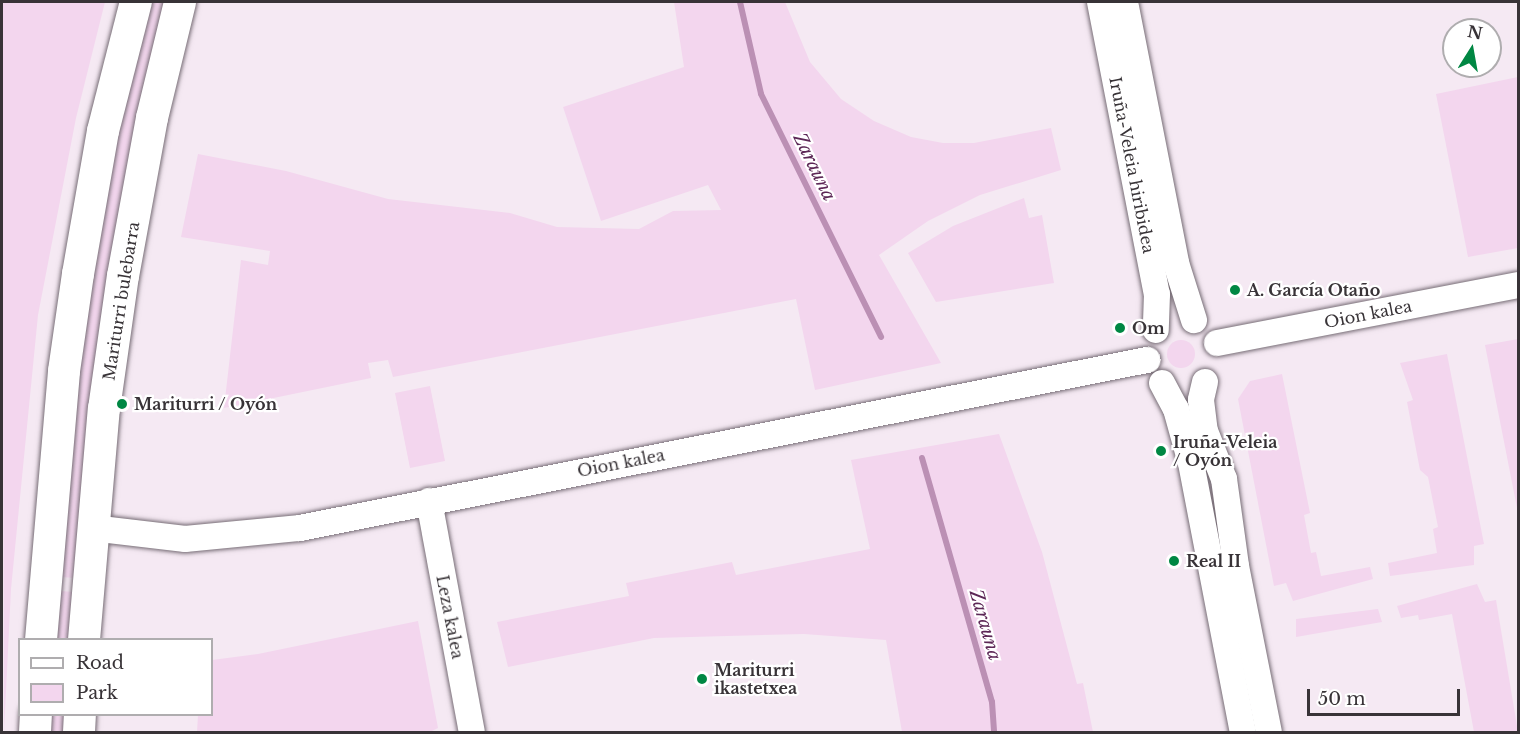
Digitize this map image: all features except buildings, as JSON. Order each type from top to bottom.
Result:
[{"type":"main road","points":[[40,638],[63,383],[76,285],[103,131],[136,2]]},
{"type":"main road","name":"Mariturri bulebarra","points":[[84,638],[92,528],[123,276],[152,118],[180,2]]},
{"type":"main road","points":[[35,732],[36,716]]},
{"type":"main road","points":[[79,732],[80,716]]},
{"type":"street","name":"Iruña-Veleia hiribidea","points":[[1100,2],[1157,294],[1156,330]]},
{"type":"street","name":"Iruña-Veleia hiribidea","points":[[1125,2],[1176,263],[1194,320]]},
{"type":"street","name":"Oion kalea","points":[[1216,343],[1518,285]]},
{"type":"street","points":[[1243,732],[1191,464],[1176,409],[1147,360],[1148,344],[1156,330],[1167,321],[1194,320],[1208,329],[1216,343],[1214,371],[1205,382],[1201,400],[1205,431],[1224,478],[1236,566],[1269,732]]},
{"type":"street","name":"Oion kalea","points":[[92,528],[185,539],[224,538],[300,528],[1147,360]]},
{"type":"street","points":[[1162,383],[1176,389],[1191,388],[1205,382]]},
{"type":"street","name":"Leza kalea","points":[[429,501],[472,732]]},
{"type":"green space","points":[[2,2],[105,2],[76,118],[38,315],[11,589],[4,732]]},
{"type":"green space","points":[[146,2],[167,2],[79,578],[58,577],[78,370],[98,216]]},
{"type":"green space","points":[[674,2],[785,2],[810,62],[841,99],[874,121],[911,137],[943,143],[974,143],[1051,128],[1061,170],[980,195],[928,221],[879,255],[941,363],[815,390],[796,299],[393,377],[388,360],[368,363],[371,378],[224,408],[241,260],[268,265],[270,251],[181,237],[198,154],[286,171],[388,199],[510,213],[557,227],[639,229],[673,211],[721,210],[708,185],[601,221],[563,107],[684,67]]},
{"type":"green space","points":[[1518,77],[1518,248],[1468,257],[1436,94]]},
{"type":"green space","points":[[1024,198],[1029,218],[1042,215],[1054,283],[936,302],[908,253],[953,226]]},
{"type":"green space","points":[[1518,339],[1518,513],[1485,345]]},
{"type":"green space","points":[[1181,340],[1191,344],[1195,354],[1191,364],[1181,368],[1171,364],[1167,354],[1171,344]]},
{"type":"green space","points":[[1447,354],[1484,544],[1474,546],[1474,565],[1390,576],[1388,563],[1437,553],[1433,529],[1438,527],[1428,477],[1420,470],[1407,402],[1413,400],[1400,363]]},
{"type":"green space","points":[[1282,374],[1310,513],[1304,515],[1311,553],[1316,552],[1321,576],[1370,567],[1373,579],[1293,601],[1286,583],[1274,586],[1238,399],[1250,381]]},
{"type":"green space","points":[[430,386],[445,461],[410,468],[395,393]]},
{"type":"green space","points":[[999,434],[1042,552],[1077,684],[1083,683],[1093,732],[902,732],[886,640],[804,634],[654,638],[508,667],[497,622],[629,596],[626,583],[732,562],[736,575],[870,549],[851,460]]},
{"type":"green space","points":[[1477,584],[1485,602],[1496,600],[1518,732],[1474,732],[1452,614],[1419,620],[1418,615],[1401,618],[1397,606]]},
{"type":"green space","points":[[56,591],[77,592],[75,638],[53,638]]},
{"type":"green space","points":[[1378,609],[1382,622],[1296,637],[1296,619]]},
{"type":"green space","points":[[418,621],[438,728],[430,732],[197,732],[198,716],[213,716],[213,660],[258,654]]},
{"type":"green space","points":[[48,716],[70,716],[69,732],[47,732]]},
{"type":"waterway","name":"Zarauna","points":[[740,2],[761,94],[881,337]]},
{"type":"waterway","name":"Zarauna","points":[[922,458],[992,702],[994,732]]},
{"type":"place","name":"A. García Otaño","points":[[1235,290]]},
{"type":"place","name":"Om","points":[[1120,328]]},
{"type":"place","name":"Mariturri / Oyón","points":[[122,404]]},
{"type":"place","name":"Iruña-Veleia / Oyón","points":[[1161,451]]},
{"type":"place","name":"Real II","points":[[1174,561]]},
{"type":"place","name":"Mariturri ikastetxea","points":[[702,679]]}]
